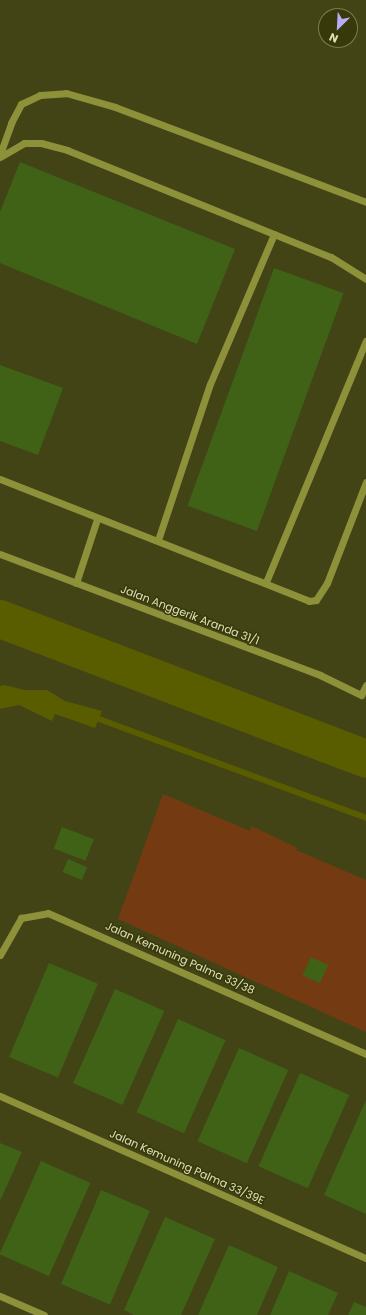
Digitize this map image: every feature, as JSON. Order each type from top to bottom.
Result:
[{"type":"street","points":[[0,154],[10,123],[21,104],[40,94],[66,93],[116,107],[366,202]]},
{"type":"street","points":[[0,157],[24,143],[41,143],[67,150],[332,257],[365,274]]},
{"type":"street","points":[[158,540],[210,384],[274,234]]},
{"type":"street","points":[[266,582],[366,341]]},
{"type":"street","points":[[0,479],[97,519],[158,540],[266,582],[309,601],[316,600],[327,583],[366,482]]},
{"type":"street","points":[[76,583],[97,519]]},
{"type":"street","name":"Jalan Anggerik Aranda 31/1","points":[[0,554],[320,675],[364,697],[366,685]]},
{"type":"street","name":"Jalan Kemuning Palma 33/38","points":[[0,955],[22,918],[48,912],[366,1054]]},
{"type":"street","name":"Jalan Kemuning Palma 33/39E","points":[[0,1096],[366,1258]]},
{"type":"street","points":[[0,1296],[44,1315]]},
{"type":"shaded area","points":[[5,685],[24,690],[47,690],[65,701],[102,711],[95,728],[55,714],[52,721],[19,705],[0,709],[0,686]]},
{"type":"shaded area","points":[[163,794],[250,831],[252,826],[297,848],[296,850],[366,880],[366,1032],[118,919]]},
{"type":"building","points":[[20,162],[235,249],[197,344],[0,263],[0,212]]},
{"type":"building","points":[[274,268],[344,293],[257,531],[187,506]]},
{"type":"building","points":[[0,365],[63,388],[38,455],[0,441]]},
{"type":"building","points":[[62,827],[94,839],[85,861],[54,848]]},
{"type":"building","points":[[68,859],[87,867],[82,880],[63,872]]},
{"type":"building","points":[[311,957],[328,965],[320,983],[303,975]]},
{"type":"building","points":[[49,963],[98,984],[58,1078],[9,1057]]},
{"type":"building","points":[[115,989],[164,1011],[122,1105],[73,1083]]},
{"type":"building","points":[[178,1019],[226,1040],[184,1133],[137,1112]]},
{"type":"building","points":[[239,1048],[288,1070],[247,1163],[198,1141]]},
{"type":"building","points":[[300,1073],[349,1095],[308,1188],[259,1166]]},
{"type":"building","points":[[366,1100],[366,1214],[324,1195]]},
{"type":"building","points":[[0,1143],[22,1152],[0,1201]]},
{"type":"building","points":[[41,1161],[90,1183],[49,1276],[0,1254]]},
{"type":"building","points":[[101,1190],[150,1211],[110,1305],[61,1284]]},
{"type":"building","points":[[165,1217],[215,1239],[181,1315],[134,1315],[124,1310]]},
{"type":"building","points":[[229,1245],[278,1267],[257,1315],[198,1315]]},
{"type":"building","points":[[289,1271],[338,1293],[328,1315],[270,1315]]},
{"type":"building","points":[[354,1302],[366,1307],[366,1315],[348,1315]]},
{"type":"waterway","points":[[0,619],[366,759]]},
{"type":"waterway","points":[[99,719],[366,818]]}]
